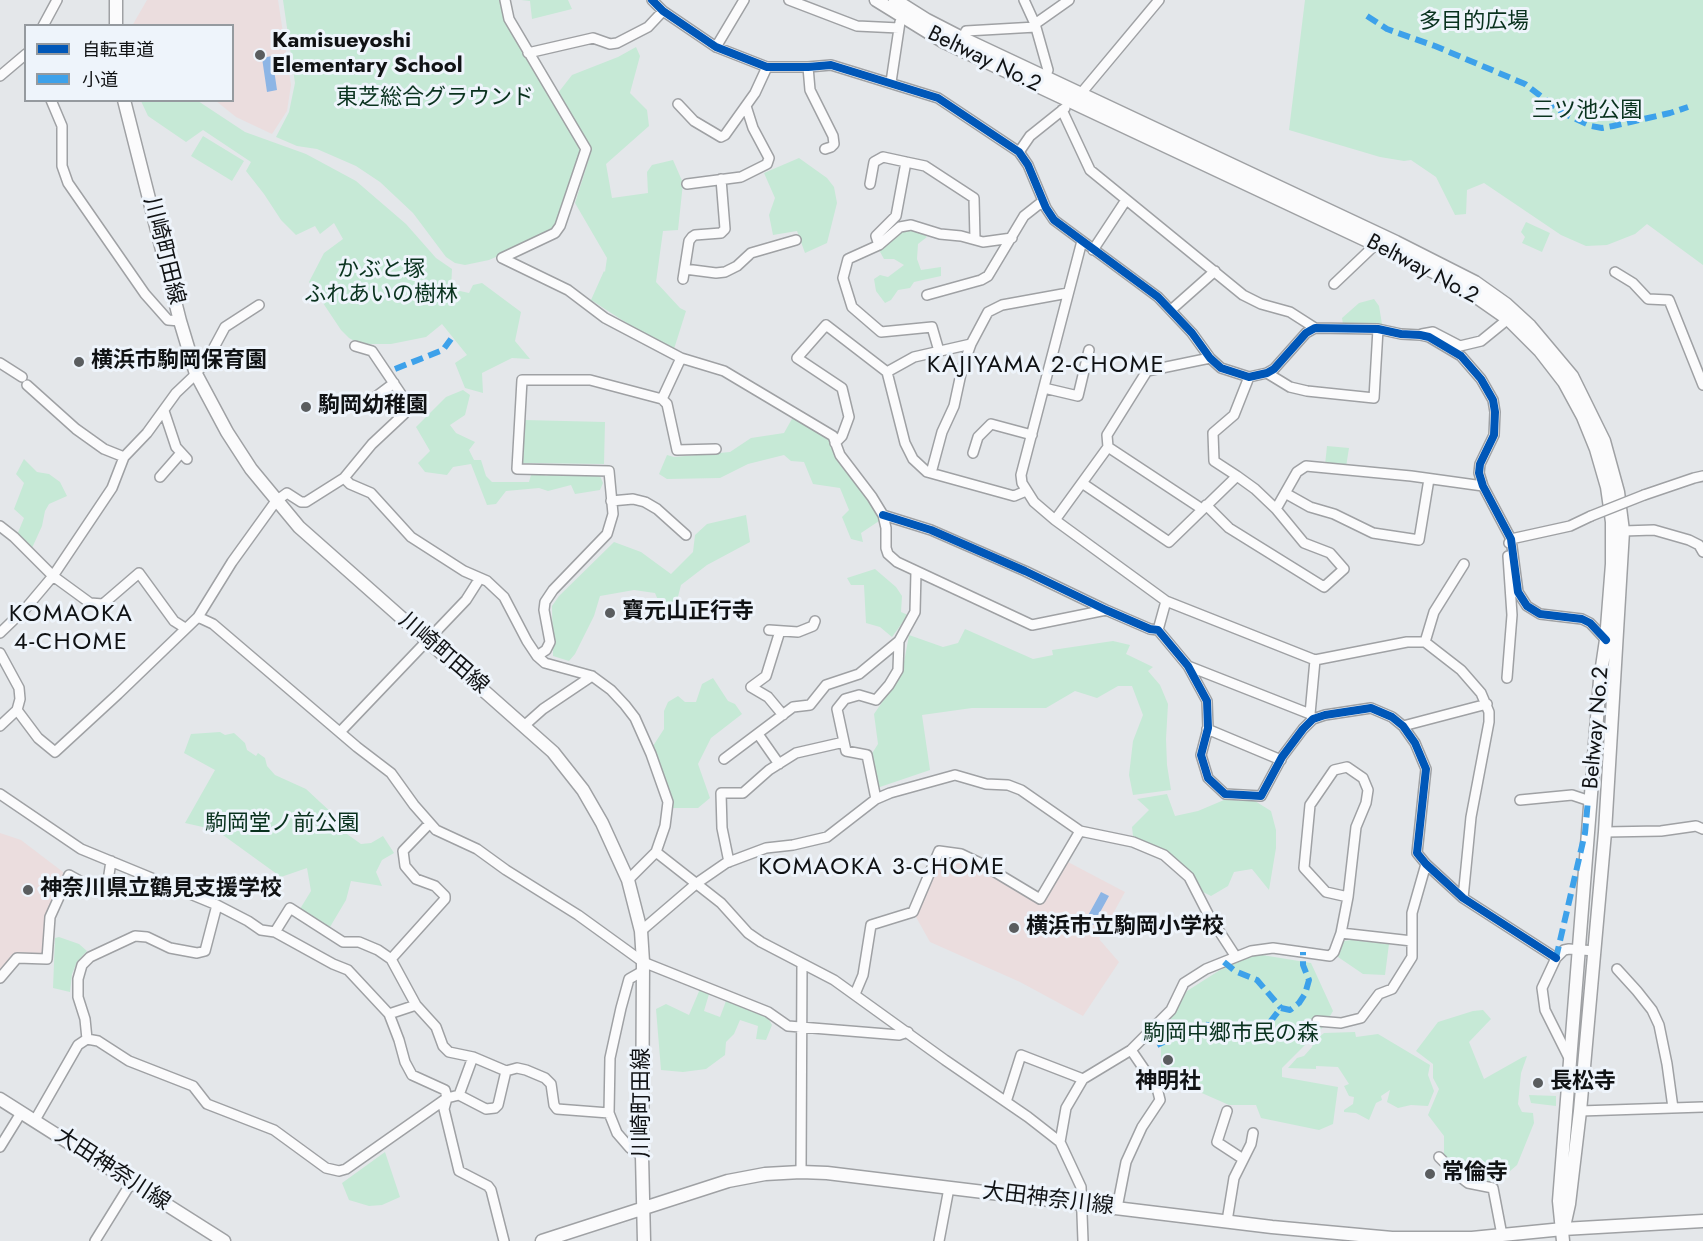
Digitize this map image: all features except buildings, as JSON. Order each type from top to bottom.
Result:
[{"type":"main road","points":[[116,0],[116,24]]},
{"type":"main road","name":"Beltway No.2","points":[[876,0],[900,10],[960,43],[1067,106],[1455,282],[1508,319],[1540,351],[1564,382],[1583,417],[1607,487],[1612,522],[1612,564],[1606,640],[1600,680],[1559,1201],[1563,1235]]},
{"type":"main road","name":"Beltway No.2","points":[[960,43],[1045,77],[1396,242],[1475,282],[1506,304],[1555,353],[1577,386],[1607,448],[1618,492],[1623,531],[1605,832],[1595,951],[1580,1111],[1563,1235]]},
{"type":"main road","name":"川崎町田線","points":[[125,102],[180,321],[196,374],[227,432],[251,469],[299,527],[553,752],[583,790],[602,823],[628,880],[641,931],[643,967],[644,1241]]},
{"type":"main road","name":"大田神奈川線","points":[[0,1099],[224,1241]]},
{"type":"main road","name":"大田神奈川線","points":[[542,1241],[728,1181],[765,1174],[801,1172],[1227,1221],[1298,1235],[1472,1238],[1502,1235],[1563,1235],[1703,1221]]},
{"type":"street","points":[[44,24],[57,0]]},
{"type":"street","points":[[505,0],[509,19],[586,149],[560,226],[555,233],[502,258],[568,290],[605,318],[681,358],[724,371],[833,436],[840,455],[883,515],[886,528],[886,548],[888,554],[897,562],[1032,625],[1106,610]]},
{"type":"street","points":[[652,0],[663,11],[716,47],[767,67],[808,67],[831,64],[938,98],[1019,152],[1028,165],[1043,201],[1058,225],[1134,278],[1171,310],[1210,358],[1221,368],[1249,377],[1267,373],[1274,369],[1306,333],[1315,328],[1378,329],[1420,335],[1429,337],[1461,356],[1482,379],[1495,412],[1494,435],[1480,464],[1479,473],[1483,486],[1512,539],[1518,592],[1527,606],[1540,614],[1582,619],[1590,623],[1606,640]]},
{"type":"street","points":[[716,47],[744,0]]},
{"type":"street","points":[[789,0],[858,26],[900,10],[891,82]]},
{"type":"street","points":[[1024,0],[1035,25],[1048,70],[1045,77]]},
{"type":"street","points":[[960,43],[966,31],[1035,25],[1069,0]]},
{"type":"street","points":[[1019,152],[1030,136],[1081,94],[1159,0]]},
{"type":"street","points":[[528,53],[593,38],[610,44],[616,43],[648,27],[663,11]]},
{"type":"street","points":[[0,76],[24,56]]},
{"type":"street","points":[[678,104],[688,117],[721,137],[725,135],[755,93],[767,67]]},
{"type":"street","points":[[808,67],[810,90],[833,136],[834,144],[825,148]]},
{"type":"street","points":[[52,102],[62,126],[62,166],[68,183],[145,294],[168,320],[180,321]]},
{"type":"street","points":[[687,184],[741,177],[767,164],[769,158],[753,128],[746,106]]},
{"type":"street","points":[[1067,106],[1090,170],[1249,298],[1290,312],[1315,328]]},
{"type":"street","points":[[870,183],[874,162],[883,157],[925,166],[974,198],[975,239]]},
{"type":"street","points":[[879,245],[876,236],[896,216],[906,162]]},
{"type":"street","points":[[721,179],[724,229],[721,233],[692,237],[689,241],[684,274],[725,272],[737,266],[751,253],[796,240]]},
{"type":"street","points":[[1093,250],[1126,200]]},
{"type":"street","points":[[927,295],[988,276],[1024,216],[1043,201]]},
{"type":"street","points":[[939,351],[932,327],[881,332],[852,307],[843,278],[849,260],[879,245],[900,227],[910,225],[940,234],[961,236],[983,242],[1012,238]]},
{"type":"street","points":[[1082,242],[1021,475],[1026,491],[1034,502],[1055,520],[1166,601],[1315,660],[1407,642],[1425,642],[1466,675],[1487,704],[1489,722],[1470,817],[1463,897]]},
{"type":"street","points":[[1334,284],[1375,245]]},
{"type":"street","points":[[1171,310],[1215,271]]},
{"type":"street","points":[[1615,272],[1633,283],[1648,299],[1669,300],[1703,385]]},
{"type":"street","points":[[931,473],[942,432],[954,406],[962,369],[971,344],[988,312],[1002,305],[1068,293]]},
{"type":"street","points":[[0,633],[26,608],[53,576],[112,488],[124,458],[147,434],[176,393],[196,374],[225,327],[259,305]]},
{"type":"street","points":[[1420,335],[1433,332],[1460,346],[1481,341],[1508,319]]},
{"type":"street","points":[[836,443],[842,436],[849,417],[842,388],[797,358],[826,325],[887,372],[905,443],[913,459],[927,472],[1014,496],[1026,491]]},
{"type":"street","points":[[1374,398],[1378,329]]},
{"type":"street","points":[[887,372],[914,357],[971,344]]},
{"type":"street","points":[[17,710],[38,738],[55,752],[198,617],[232,562],[276,501],[287,493],[301,502],[306,502],[344,478],[372,444],[404,414],[405,400],[372,351],[355,346]]},
{"type":"street","points":[[1044,388],[1078,396],[1089,350]]},
{"type":"street","points":[[662,399],[681,358]]},
{"type":"street","points":[[1055,520],[1108,447],[1107,435],[1147,371],[1210,358]]},
{"type":"street","points":[[0,363],[24,381],[76,429],[104,449],[124,458]]},
{"type":"street","points":[[1267,373],[1290,387],[1307,391],[1386,400]]},
{"type":"street","points":[[1108,447],[1204,507],[1229,528],[1324,587],[1344,569],[1330,553],[1304,543],[1276,509],[1255,489],[1214,461],[1213,434],[1234,415],[1249,377]]},
{"type":"street","points":[[537,656],[546,650],[550,642],[544,610],[545,602],[553,590],[607,534],[613,514],[609,471],[517,469],[522,380],[590,380],[662,399],[667,404],[677,450],[716,448]]},
{"type":"street","points":[[363,407],[394,383]]},
{"type":"street","points":[[160,477],[184,456],[170,432],[164,411]]},
{"type":"street","points":[[973,453],[978,436],[991,424],[1032,435]]},
{"type":"street","points":[[1276,509],[1297,472],[1306,466],[1483,486]]},
{"type":"street","points":[[1082,483],[1169,542],[1237,476]]},
{"type":"street","points":[[1507,678],[1512,615],[1507,546],[1512,539],[1570,526],[1644,495],[1694,477],[1703,476]]},
{"type":"street","points":[[344,478],[371,493],[411,537],[487,581],[504,597],[537,656],[545,663],[592,676],[611,690],[634,718],[663,784],[668,802],[665,826],[656,852],[628,880]]},
{"type":"street","points":[[1285,493],[1310,507],[1334,513],[1373,533],[1419,540],[1429,479]]},
{"type":"street","points":[[611,501],[633,499],[645,502],[657,509],[686,535]]},
{"type":"street","points":[[883,515],[931,530],[1106,610],[1150,629],[1158,630],[1188,666],[1207,701],[1208,729],[1201,755],[1208,778],[1225,794],[1261,796],[1281,760],[1312,717],[1315,660]]},
{"type":"street","points":[[0,526],[53,576],[90,603],[103,604],[139,573],[174,621],[185,628]]},
{"type":"street","points":[[1623,531],[1653,530],[1689,540],[1699,545],[1703,552]]},
{"type":"street","points":[[1425,642],[1434,612],[1464,564]]},
{"type":"street","points":[[724,759],[793,706],[810,705],[826,685],[859,674],[899,641],[915,612],[916,572]]},
{"type":"street","points":[[340,732],[466,600],[480,578]]},
{"type":"street","points":[[1158,630],[1166,601]]},
{"type":"street","points":[[198,617],[213,624],[391,773],[436,830],[477,849],[578,915],[643,967],[768,1012],[788,1026],[801,1029],[899,1035],[908,1032]]},
{"type":"street","points":[[769,630],[798,632],[813,626],[815,621]]},
{"type":"street","points":[[780,632],[766,676],[751,687],[768,697],[783,715]]},
{"type":"street","points":[[876,799],[867,755],[846,751],[837,709],[845,699],[858,695],[876,700],[898,670],[899,641]]},
{"type":"street","points":[[0,653],[19,688],[20,699],[17,710],[0,726]]},
{"type":"street","points":[[1188,666],[1312,717],[1371,708],[1392,717],[1403,726],[1415,743],[1426,769],[1417,853],[1463,897],[1556,958]]},
{"type":"street","points":[[525,725],[543,709],[592,676]]},
{"type":"street","points":[[1403,726],[1487,704]]},
{"type":"street","points":[[1208,729],[1281,760]]},
{"type":"street","points":[[758,734],[779,764]]},
{"type":"street","points":[[729,862],[722,828],[722,793],[743,793],[796,753],[844,742]]},
{"type":"street","points":[[1060,1142],[1066,1108],[1083,1079],[1131,1050],[1171,1010],[1184,983],[1206,969],[1251,951],[1273,948],[1330,956],[1334,952],[1341,933],[1348,897],[1356,827],[1366,803],[1368,790],[1362,778],[1347,767],[1334,770],[1310,806],[1304,868],[1326,892],[1348,897]]},
{"type":"street","points":[[641,931],[697,882],[729,862],[766,848],[793,845],[827,837],[876,799],[890,793],[955,776],[986,784],[1008,785],[1021,790],[1080,831],[1133,842],[1164,855],[1189,877],[1208,914],[1236,957]]},
{"type":"street","points":[[0,794],[81,849],[217,905],[261,930],[274,932],[348,970],[389,1014],[405,1062],[412,1075],[445,1090],[447,1098],[444,1109],[459,1171],[488,1186],[491,1190],[504,1241]]},
{"type":"street","points":[[1520,800],[1572,795],[1590,801]]},
{"type":"street","points":[[391,959],[446,899],[435,886],[416,879],[405,866],[403,850],[429,824]]},
{"type":"street","points":[[1605,832],[1662,831],[1695,826],[1703,829]]},
{"type":"street","points":[[855,994],[863,975],[871,926],[913,912],[939,851],[961,854],[980,863],[1040,899],[1080,831]]},
{"type":"street","points":[[656,852],[721,903],[748,933],[855,994],[1060,1142],[1081,1187],[1083,1241]]},
{"type":"street","points":[[0,978],[17,958],[46,959],[50,917],[59,892],[69,875],[89,886],[99,886],[108,881],[111,861]]},
{"type":"street","points":[[1317,1021],[1341,1023],[1361,1018],[1379,994],[1392,989],[1412,957],[1412,913],[1426,864]]},
{"type":"street","points":[[87,1040],[85,1019],[78,997],[78,979],[82,965],[90,957],[135,936],[147,938],[170,948],[197,953],[205,951],[217,905]]},
{"type":"street","points":[[274,932],[290,908],[343,942],[359,942],[378,950],[391,959],[416,1005],[436,1027],[443,1046],[449,1052],[473,1057],[506,1071],[517,1068],[545,1078],[551,1084],[554,1105],[557,1109],[609,1113]]},
{"type":"street","points":[[1341,933],[1412,941]]},
{"type":"street","points":[[1570,1060],[1545,1010],[1542,988],[1556,958],[1564,950],[1595,951]]},
{"type":"street","points":[[801,1172],[802,964]]},
{"type":"street","points":[[642,1156],[630,1148],[617,1132],[609,1113],[610,1058],[621,1008],[629,979],[643,967]]},
{"type":"street","points":[[1617,969],[1652,1010],[1659,1025],[1673,1108]]},
{"type":"street","points":[[389,1014],[416,1005]]},
{"type":"street","points":[[34,1120],[78,1045],[87,1040],[98,1041],[129,1061],[193,1086],[207,1104],[274,1130],[326,1168],[335,1171],[346,1169],[447,1098],[459,1095],[486,1108],[495,1108],[498,1105],[506,1071]]},
{"type":"street","points":[[1117,1209],[1126,1162],[1142,1127],[1160,1100],[1157,1088],[1131,1050]]},
{"type":"street","points":[[1005,1102],[1021,1055],[1083,1079]]},
{"type":"street","points":[[459,1095],[473,1057]]},
{"type":"street","points":[[1580,1111],[1703,1107]]},
{"type":"street","points":[[1227,1111],[1217,1142],[1243,1159]]},
{"type":"street","points":[[0,1147],[21,1113]]},
{"type":"street","points":[[1227,1221],[1234,1178],[1251,1144],[1253,1133]]},
{"type":"street","points":[[1439,1156],[1468,1183],[1493,1188],[1502,1235]]},
{"type":"street","points":[[95,1241],[131,1183]]},
{"type":"street","points":[[939,1241],[949,1188]]},
{"type":"shaded area","name":"Kamisueyoshi Elementary School","points":[[147,0],[278,0],[291,85],[287,111],[272,134],[236,117],[217,102],[234,102],[234,24],[133,24]]},
{"type":"shaded area","name":"神奈川県立鶴見支援学校","points":[[0,833],[21,840],[63,872],[63,876],[50,904],[42,956],[16,955],[0,971]]},
{"type":"shaded area","name":"横浜市立駒岡小学校","points":[[942,855],[961,859],[1005,880],[1044,903],[1068,862],[1125,892],[1099,939],[1119,962],[1083,1016],[1020,982],[930,942],[916,917]]},
{"type":"green space","name":"東芝総合グラウンド","points":[[283,0],[501,0],[504,20],[583,151],[556,227],[548,234],[489,260],[465,265],[455,263],[446,257],[413,213],[380,182],[356,166],[317,149],[297,146],[276,137],[289,112],[295,83]]},
{"type":"green space","points":[[521,0],[568,0],[572,9],[532,19],[530,1]]},
{"type":"green space","name":"三ツ池公園","points":[[1305,0],[1703,0],[1703,265],[1647,224],[1635,234],[1607,245],[1586,246],[1561,235],[1484,183],[1467,190],[1466,214],[1455,215],[1436,177],[1411,160],[1380,157],[1289,130]]},
{"type":"green space","points":[[636,47],[640,56],[630,93],[647,110],[649,126],[606,164],[612,198],[648,193],[647,172],[652,165],[673,160],[683,183],[678,230],[663,231],[656,282],[680,308],[686,311],[674,349],[639,331],[591,300],[605,272],[607,258],[575,203],[591,152],[558,93],[572,75],[618,57]]},
{"type":"green space","name":"かぶと塚 ふれあいの樹林","points":[[141,102],[200,102],[245,132],[306,154],[356,181],[406,224],[436,258],[452,269],[451,289],[469,293],[473,285],[482,283],[521,312],[515,341],[530,359],[512,358],[482,373],[483,393],[465,388],[455,363],[467,355],[442,324],[426,337],[391,344],[360,344],[349,338],[341,330],[309,282],[324,253],[343,239],[334,223],[320,234],[315,226],[296,235],[281,220],[246,171],[251,162],[203,130],[186,142],[148,116]]},
{"type":"green space","points":[[203,136],[244,161],[232,181],[191,156]]},
{"type":"green space","points":[[799,158],[827,178],[834,187],[837,203],[827,243],[805,253],[797,231],[773,235],[769,215],[775,198],[764,173]]},
{"type":"green space","points":[[1526,222],[1550,233],[1542,252],[1522,243],[1525,237],[1521,232]]},
{"type":"green space","points":[[906,230],[920,232],[927,237],[918,244],[917,259],[921,270],[941,267],[941,276],[914,282],[910,288],[898,290],[891,300],[885,303],[876,291],[874,279],[880,275],[888,277],[904,265],[894,259],[884,259],[879,250],[897,233]]},
{"type":"green space","points":[[1374,299],[1379,306],[1382,324],[1343,324],[1342,318],[1359,303]]},
{"type":"green space","points":[[463,390],[470,395],[465,415],[450,425],[456,433],[475,442],[469,450],[474,460],[481,460],[486,476],[492,482],[529,482],[531,475],[538,472],[546,476],[551,474],[600,476],[603,483],[600,490],[575,494],[571,485],[548,491],[539,488],[506,491],[496,504],[487,505],[471,464],[453,467],[447,475],[425,472],[418,463],[430,451],[416,427],[446,397]]},
{"type":"green space","points":[[793,417],[828,436],[837,456],[873,505],[879,521],[861,533],[863,542],[851,539],[842,517],[849,510],[840,488],[813,484],[804,462],[791,461],[784,455],[748,464],[720,478],[667,479],[659,474],[667,455],[674,457],[730,452],[751,438],[784,433]]},
{"type":"green space","points":[[524,420],[605,422],[604,464],[523,463]]},
{"type":"green space","points":[[1327,446],[1349,448],[1346,467],[1325,465]]},
{"type":"green space","points":[[24,459],[37,472],[49,474],[60,482],[67,496],[49,504],[32,548],[17,535],[24,518],[14,509],[24,483],[16,474]]},
{"type":"green space","points":[[746,515],[750,542],[707,565],[681,585],[674,612],[660,605],[655,593],[634,590],[600,596],[594,616],[575,654],[569,661],[553,656],[552,606],[559,596],[614,542],[641,552],[671,574],[693,552],[695,535],[707,524]]},
{"type":"green space","points":[[875,569],[896,587],[902,596],[901,612],[908,615],[892,637],[880,627],[866,623],[864,585],[851,585],[847,578]]},
{"type":"green space","points":[[965,629],[1033,659],[1053,655],[1052,650],[1113,641],[1130,645],[1126,654],[1153,667],[1148,671],[1160,685],[1168,704],[1166,739],[1171,790],[1133,795],[1129,775],[1133,741],[1143,715],[1132,686],[1118,686],[1097,698],[1075,691],[1046,708],[972,708],[922,715],[930,770],[877,788],[871,755],[878,744],[874,714],[902,673],[909,635],[943,647],[958,643]]},
{"type":"green space","points":[[713,678],[728,701],[735,704],[742,714],[711,738],[698,764],[710,798],[698,808],[671,808],[672,800],[653,746],[664,729],[664,711],[668,702],[678,696],[685,702],[696,702],[702,684]]},
{"type":"green space","name":"駒岡堂ノ前公園","points":[[220,732],[225,735],[234,733],[245,743],[247,750],[256,756],[258,753],[265,758],[267,766],[275,775],[306,789],[334,815],[332,819],[344,832],[361,844],[371,843],[383,836],[394,853],[382,860],[376,872],[382,886],[351,881],[346,900],[330,927],[300,909],[311,891],[307,868],[281,877],[216,830],[185,823],[215,770],[184,753],[191,734]]},
{"type":"green space","points":[[1167,794],[1175,816],[1198,811],[1224,800],[1255,801],[1271,811],[1276,830],[1276,848],[1269,890],[1252,869],[1234,872],[1228,886],[1211,896],[1203,892],[1192,874],[1166,852],[1133,836],[1132,827],[1149,810],[1137,799]]},
{"type":"green space","points":[[59,937],[79,944],[87,951],[77,962],[72,974],[70,992],[53,988],[55,938]]},
{"type":"green space","points":[[1344,941],[1389,944],[1385,975],[1363,974],[1338,957]]},
{"type":"green space","name":"駒岡中郷市民の森","points":[[1256,954],[1311,963],[1333,1011],[1330,1016],[1317,1017],[1323,1027],[1282,1068],[1282,1077],[1338,1087],[1333,1124],[1319,1130],[1261,1118],[1256,1105],[1229,1105],[1161,1075],[1161,1035],[1187,991],[1220,970]]},
{"type":"green space","points":[[700,989],[709,994],[704,1011],[720,1017],[726,1001],[768,1018],[772,1025],[766,1040],[756,1039],[758,1026],[740,1020],[734,1034],[726,1042],[725,1055],[706,1069],[683,1072],[661,1070],[656,1009],[666,1004],[689,1015]]},
{"type":"green space","points":[[1483,1010],[1491,1019],[1469,1042],[1484,1079],[1527,1056],[1521,1073],[1518,1104],[1522,1112],[1533,1113],[1534,1123],[1517,1165],[1502,1178],[1492,1181],[1469,1178],[1444,1156],[1444,1136],[1428,1115],[1439,1089],[1433,1078],[1433,1064],[1416,1051],[1438,1022]]},
{"type":"green space","points":[[1355,1032],[1356,1037],[1378,1034],[1430,1065],[1428,1075],[1434,1091],[1428,1106],[1411,1105],[1398,1108],[1387,1102],[1390,1090],[1381,1096],[1382,1100],[1376,1103],[1369,1120],[1356,1113],[1344,1112],[1353,1104],[1354,1097],[1349,1096],[1344,1086],[1349,1084],[1338,1067],[1288,1068],[1297,1058],[1304,1056],[1314,1041],[1324,1033]]},
{"type":"green space","points":[[1529,1095],[1556,1096],[1556,1106],[1531,1103]]},
{"type":"green space","points":[[385,1152],[400,1197],[382,1205],[369,1206],[349,1200],[342,1183]]},
{"type":"water","points":[[272,56],[277,90],[267,92],[262,58]]},
{"type":"water","points":[[1101,892],[1109,896],[1093,925],[1085,921]]},
{"type":"marked path","points":[[1367,16],[1387,29],[1435,46],[1525,84],[1563,113],[1591,126],[1602,128],[1613,126],[1688,107]]},
{"type":"marked path","points":[[395,369],[443,350],[451,339]]},
{"type":"marked path","points":[[1556,958],[1585,833],[1588,800]]},
{"type":"marked path","points":[[1281,1008],[1290,1010],[1305,994],[1309,980],[1303,965],[1303,952]]},
{"type":"marked path","points":[[1224,962],[1235,971],[1257,980],[1281,1008]]},
{"type":"marked path","points":[[1157,1045],[1199,1023],[1226,1034],[1240,1038],[1248,1037],[1270,1022],[1281,1008]]},
{"type":"cycle path","points":[[652,0],[663,11],[716,47],[767,67],[831,65],[938,98],[1019,152],[1028,165],[1046,208],[1054,220],[1158,297],[1221,368],[1249,377],[1267,373],[1274,369],[1306,333],[1315,328],[1378,329],[1420,335],[1429,337],[1461,356],[1481,379],[1493,400],[1494,435],[1480,464],[1479,473],[1483,486],[1511,539],[1518,592],[1527,606],[1540,614],[1582,619],[1590,623],[1606,640]]},
{"type":"cycle path","points":[[883,515],[931,530],[1106,610],[1150,629],[1158,630],[1188,666],[1207,701],[1208,728],[1201,755],[1208,778],[1225,794],[1261,796],[1282,757],[1313,719],[1371,708],[1392,717],[1403,726],[1415,743],[1426,769],[1417,853],[1463,898],[1556,958]]},
{"type":"place","name":"Kamisueyoshi Elementary School","points":[[260,55]]},
{"type":"place","name":"横浜市駒岡保育園","points":[[79,362]]},
{"type":"place","name":"駒岡幼稚園","points":[[306,407]]},
{"type":"place","name":"寶元山正行寺","points":[[610,613]]},
{"type":"place","name":"神奈川県立鶴見支援学校","points":[[28,890]]},
{"type":"place","name":"横浜市立駒岡小学校","points":[[1014,928]]},
{"type":"place","name":"神明社","points":[[1168,1060]]},
{"type":"place","name":"長松寺","points":[[1538,1083]]},
{"type":"place","name":"常倫寺","points":[[1430,1174]]},
{"type":"district","name":"KAJIYAMA 2-CHOME","points":[[1046,366]]},
{"type":"district","name":"KOMAOKA 4-CHOME","points":[[71,629]]},
{"type":"district","name":"KOMAOKA 3-CHOME","points":[[882,868]]},
{"type":"park label","name":"多目的広場","points":[[1474,23]]}]
